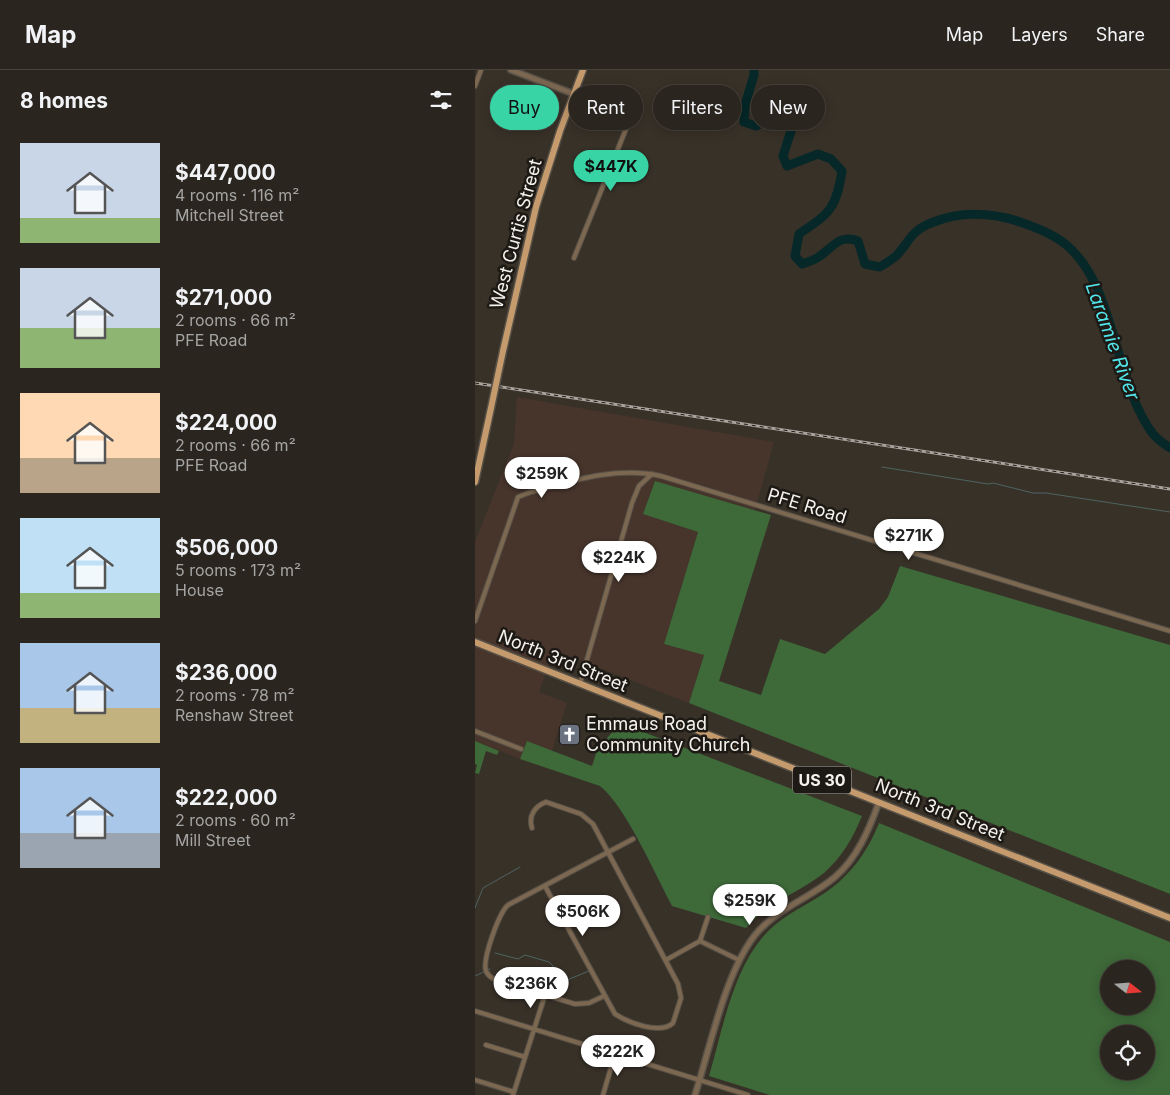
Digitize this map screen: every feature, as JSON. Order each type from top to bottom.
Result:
[{"type":"main road","name":"West Curtis Street","points":[[577,85],[583,70]]},
{"type":"main road","name":"West Curtis Street","points":[[475,482],[536,207],[569,107]]},
{"type":"main road","name":"North 3rd Street","points":[[475,642],[1170,918]]},
{"type":"street","points":[[475,86],[481,70]]},
{"type":"street","points":[[511,70],[569,92]]},
{"type":"street","points":[[574,258],[626,130]]},
{"type":"street","name":"PFE Road","points":[[475,621],[518,498],[560,485],[616,472],[652,474],[1170,631]]},
{"type":"street","points":[[580,684],[633,503],[639,486],[652,474]]},
{"type":"street","points":[[475,732],[521,749]]},
{"type":"street","points":[[532,828],[532,816],[538,806],[546,802],[553,803],[587,818],[593,824],[666,960],[681,992],[676,1018],[669,1027],[664,1029],[656,1028],[621,1018],[615,1014],[545,886]]},
{"type":"street","points":[[695,1095],[739,960],[755,935],[778,913],[821,887],[846,866],[865,835],[879,802]]},
{"type":"street","points":[[604,996],[582,1004],[493,979],[486,969],[501,913],[508,905],[633,839]]},
{"type":"street","points":[[666,960],[700,941],[708,918]]},
{"type":"street","points":[[700,941],[739,960]]},
{"type":"street","points":[[475,1080],[514,1094],[545,995]]},
{"type":"street","points":[[475,1011],[748,1095]]},
{"type":"street","points":[[486,1045],[525,1057]]},
{"type":"street","points":[[603,1095],[615,1054]]},
{"type":"shaded area","points":[[517,397],[774,442],[755,510],[655,481],[643,514],[698,532],[664,644],[704,654],[689,703],[554,650],[539,692],[567,703],[552,751],[527,741],[520,759],[475,741],[475,542],[514,443]]},
{"type":"green space","points":[[655,481],[771,515],[719,681],[761,695],[780,639],[825,654],[879,609],[888,597],[900,566],[1170,645],[1170,894],[689,703],[704,655],[664,644],[698,532],[643,514]]},
{"type":"green space","points":[[620,723],[862,816],[846,847],[824,873],[774,904],[746,928],[672,906],[630,825],[610,796],[600,786],[520,759],[527,741],[592,766],[597,750]]},
{"type":"green space","points":[[475,741],[499,751],[497,755],[486,751],[479,774],[475,773],[477,765],[475,764]]},
{"type":"green space","points":[[879,823],[1170,942],[1170,1095],[770,1095],[709,1076],[735,985],[752,952],[774,925],[839,882],[869,845]]},
{"type":"waterway","name":"Laramie River","points":[[754,70],[745,105],[744,122],[756,126],[776,115],[793,125],[783,156],[787,166],[818,154],[831,159],[842,171],[837,194],[830,209],[818,221],[799,234],[795,256],[802,264],[816,259],[837,242],[852,239],[858,241],[865,264],[880,267],[896,256],[914,234],[924,226],[953,216],[975,214],[998,216],[1048,233],[1064,243],[1081,261],[1094,282],[1140,412],[1153,434],[1170,448]]},
{"type":"waterway","points":[[882,467],[988,484],[993,483],[1033,493],[1046,493],[1170,512]]},
{"type":"waterway","points":[[475,908],[483,888],[520,867]]},
{"type":"waterway","points":[[495,953],[518,959],[525,955],[549,962],[567,980],[589,971]]},
{"type":"waterway","points":[[475,976],[490,969]]},
{"type":"railway","points":[[475,383],[1170,489]]},
{"type":"place","name":"Emmaus Road Community Church","points":[[570,734]]}]
